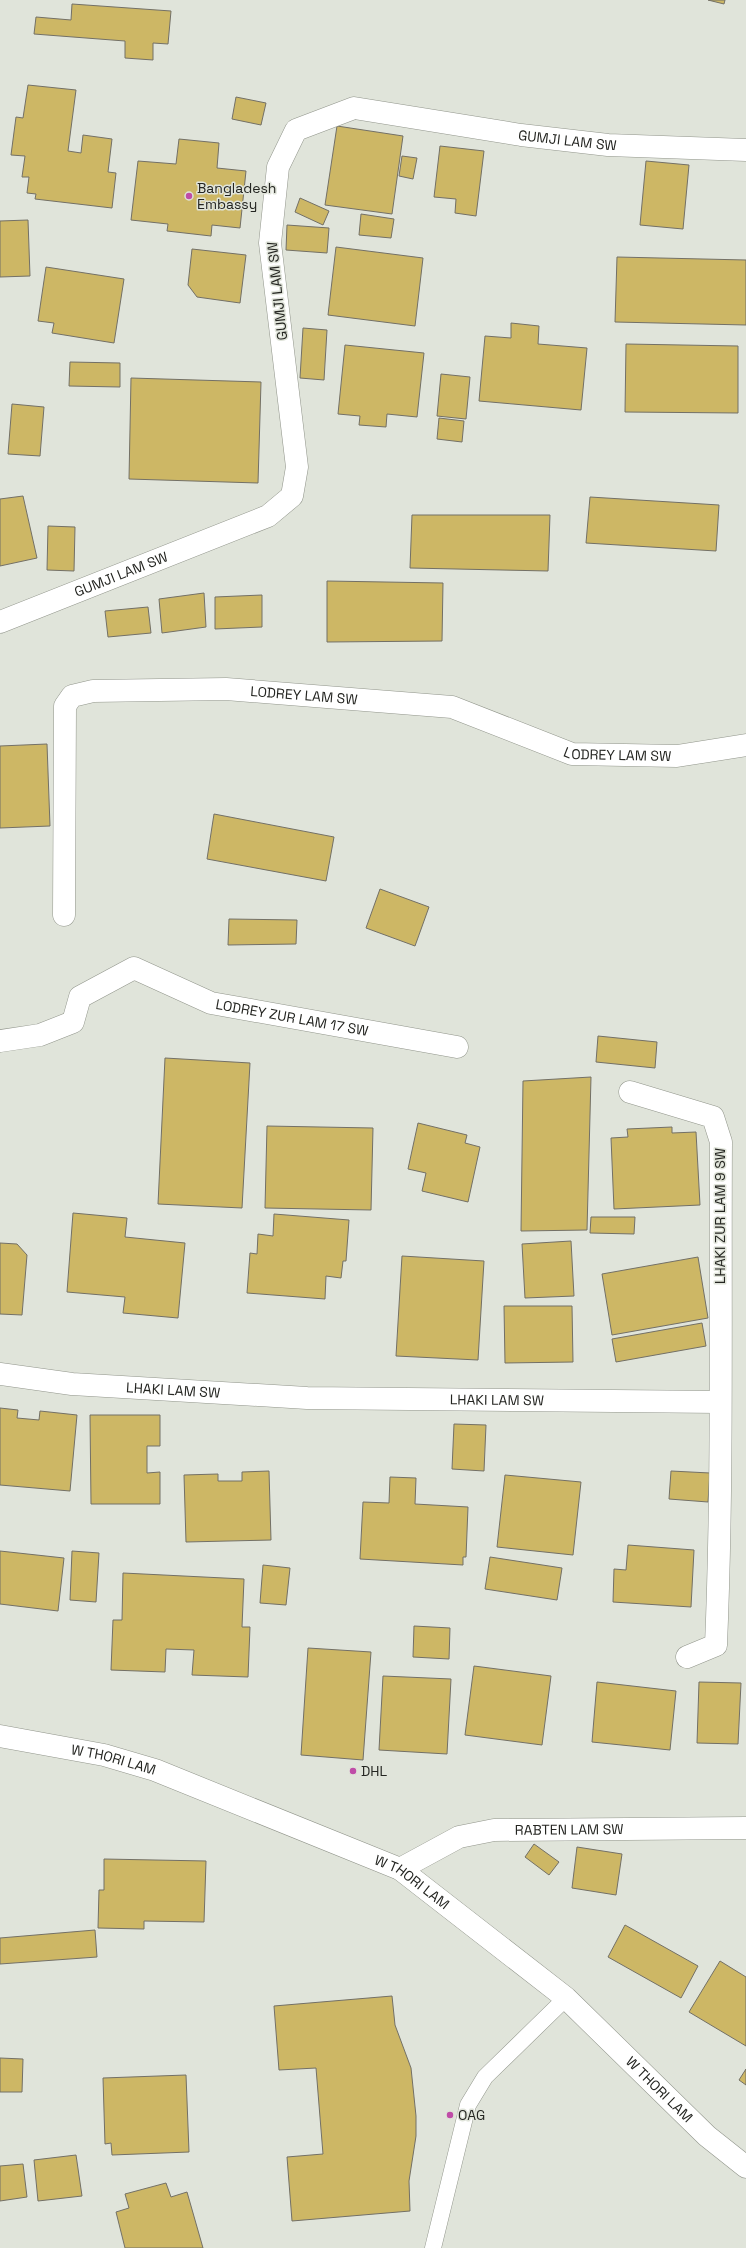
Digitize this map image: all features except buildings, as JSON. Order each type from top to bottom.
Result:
[{"type":"street","name":"GUMJI LAM SW","points":[[0,622],[268,516],[292,496],[297,467],[270,243],[278,167],[296,130],[354,108],[521,135],[608,145],[746,150]]},
{"type":"street","name":"LODREY LAM SW","points":[[64,915],[65,706],[72,696],[93,691],[226,689],[452,707],[572,754],[677,756],[746,745]]},
{"type":"street","name":"LODREY ZUR LAM 17 SW","points":[[0,1041],[40,1035],[73,1022],[80,997],[134,968],[211,1003],[456,1047]]},
{"type":"street","name":"LHAKI ZUR LAM 9 SW","points":[[630,1092],[713,1117],[721,1142],[720,1402]]},
{"type":"street","name":"LHAKI LAM SW","points":[[0,1374],[72,1384],[307,1398],[720,1402]]},
{"type":"street","points":[[687,1657],[716,1645],[719,1568],[720,1402]]},
{"type":"street","name":"W THORI LAM","points":[[0,1736],[104,1755],[155,1770],[400,1869],[566,1998],[707,2136],[746,2167]]},
{"type":"street","name":"RABTEN LAM SW","points":[[400,1869],[459,1837],[494,1830],[746,1828]]},
{"type":"lane","points":[[433,2248],[468,2106],[485,2077],[566,1998]]},
{"type":"place","name":"Bangladesh Embassy","points":[[189,196]]},
{"type":"place","name":"DHL","points":[[353,1771]]},
{"type":"place","name":"OAG","points":[[450,2115]]}]
